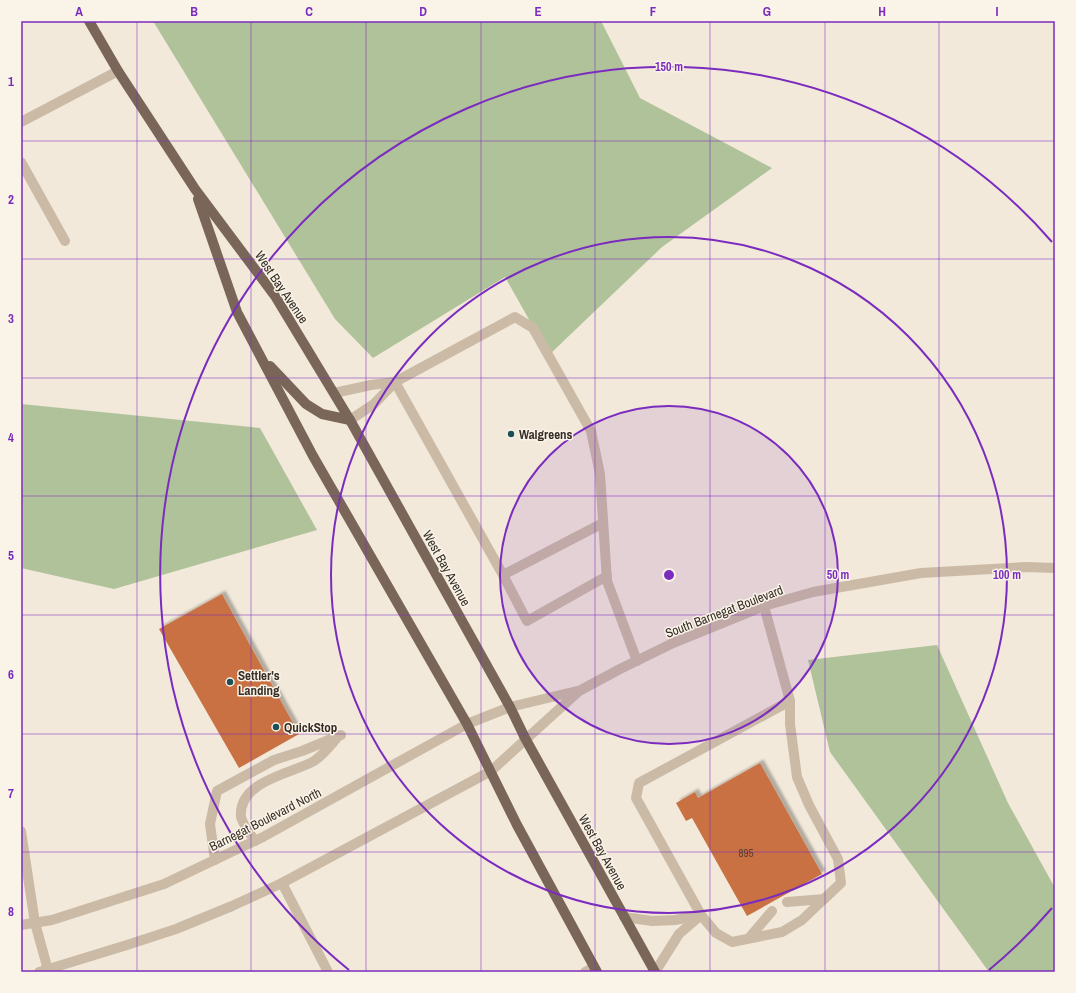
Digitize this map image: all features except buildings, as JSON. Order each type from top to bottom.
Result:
[{"type":"main road","name":"West Bay Avenue","points":[[89,21],[118,71],[195,189],[275,296],[334,393],[510,707],[655,972]]},
{"type":"main road","name":"West Bay Avenue","points":[[195,189],[237,312],[313,456],[467,724],[592,970]]},
{"type":"main road","points":[[260,356],[306,404],[322,414],[350,420]]},
{"type":"street","points":[[21,122],[118,71]]},
{"type":"street","points":[[21,162],[65,241]]},
{"type":"street","points":[[350,420],[374,404],[395,382],[515,316],[533,328],[591,431],[600,474],[607,581],[637,660]]},
{"type":"street","points":[[334,393],[371,385],[395,382]]},
{"type":"street","points":[[395,382],[503,575],[527,621],[607,576]]},
{"type":"street","points":[[503,575],[604,522]]},
{"type":"street","name":"South Barnegat Boulevard","points":[[491,771],[579,691],[637,660],[673,643],[764,606],[814,592],[921,573],[1027,567],[1055,568]]},
{"type":"street","points":[[764,606],[790,701],[790,724],[797,777],[809,805],[838,859],[841,883],[802,920],[782,932],[732,942],[716,933],[701,915],[636,798],[639,783],[790,701]]},
{"type":"street","name":"South Barnegat Boulevard","points":[[510,707],[579,691]]},
{"type":"street","name":"Barnegat Boulevard North","points":[[21,925],[52,920],[164,884],[255,841],[467,724],[510,707]]},
{"type":"street","points":[[215,860],[210,824],[217,790],[274,760],[302,751],[341,735],[315,760],[271,778],[253,789],[242,803],[241,818],[255,841]]},
{"type":"street","points":[[21,831],[44,971],[176,929],[232,906],[282,883],[491,771]]},
{"type":"street","points":[[282,883],[328,972]]},
{"type":"street","points":[[788,902],[824,899]]},
{"type":"street","points":[[749,938],[772,911]]},
{"type":"street","points":[[624,917],[652,921],[675,920],[701,915]]},
{"type":"street","points":[[655,972],[679,934],[701,915]]},
{"type":"green space","points":[[153,21],[601,21],[640,98],[772,168],[662,247],[549,355],[505,277],[373,358],[335,319]]},
{"type":"green space","points":[[21,404],[260,428],[317,530],[114,589],[21,568]]},
{"type":"green space","points":[[937,645],[1008,803],[1055,888],[1055,972],[989,972],[830,752],[808,660]]},
{"type":"place","name":"Walgreens","points":[[511,434]]},
{"type":"place","name":"Settler's Landing","points":[[230,682]]},
{"type":"place","name":"QuickStop","points":[[276,727]]}]
